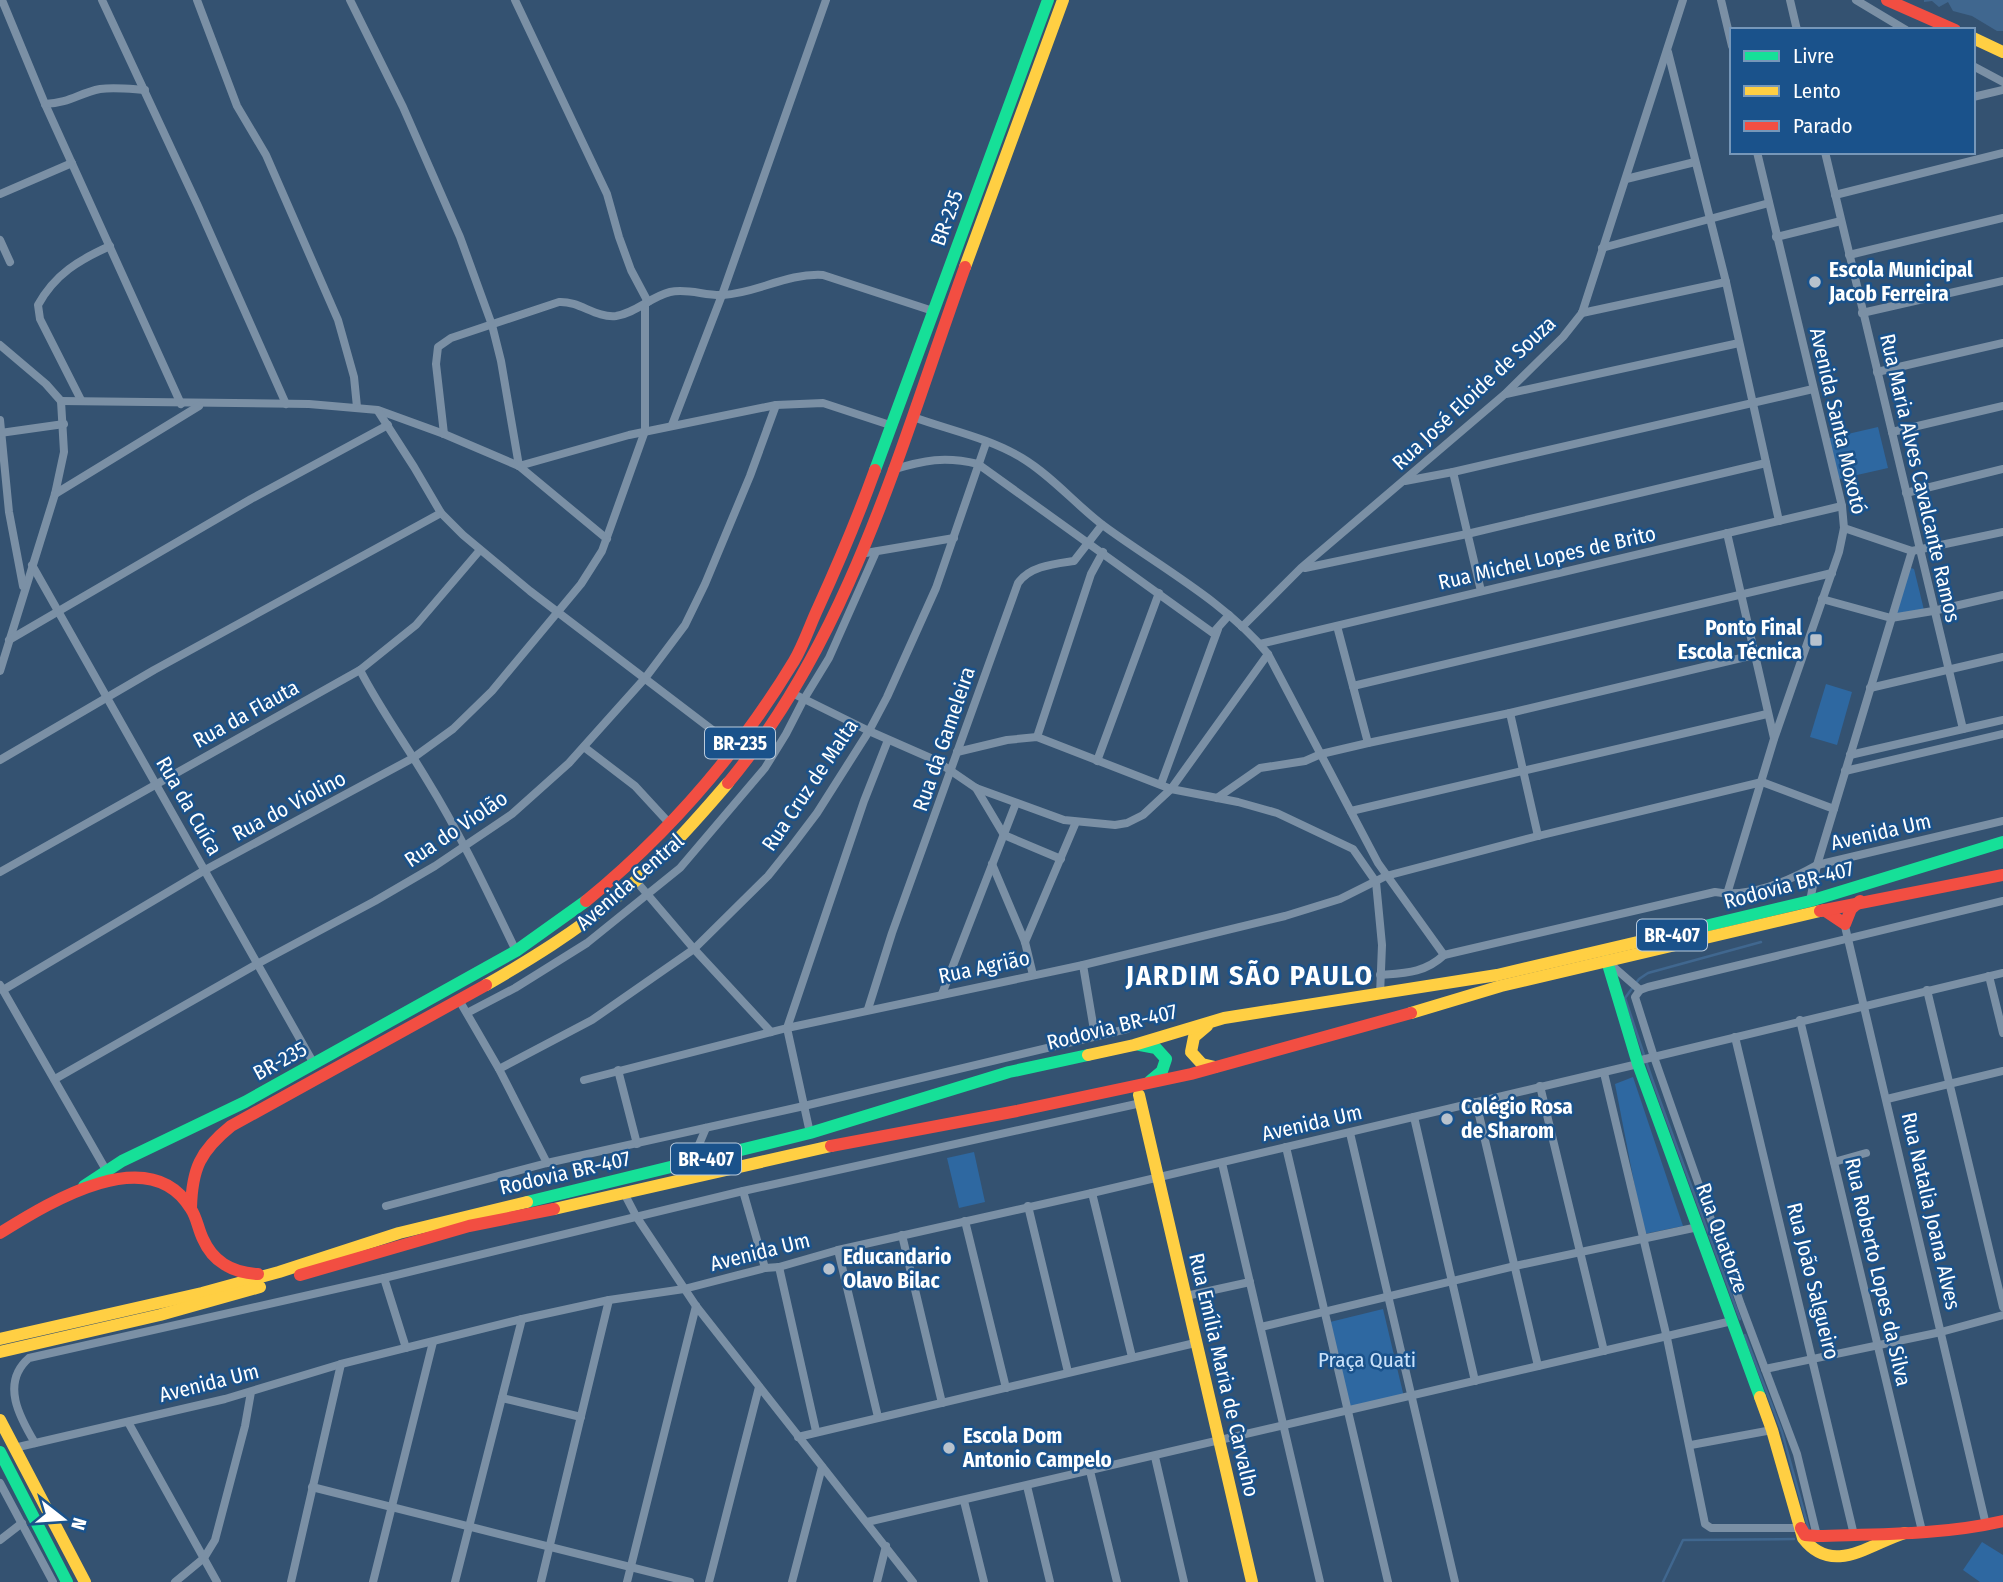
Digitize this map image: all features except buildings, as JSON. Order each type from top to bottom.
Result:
[{"type":"main road","name":"BR-235","points":[[78,1189],[106,1170],[223,1113],[516,951],[625,869],[670,824],[736,748],[795,659],[850,539],[1048,0]]},
{"type":"main road","name":"BR-235","points":[[191,1208],[191,1193],[199,1160],[209,1143],[231,1126],[499,978],[579,924],[636,881],[706,807],[798,696],[808,666],[843,595],[913,417],[942,328],[1063,0]]},
{"type":"main road","points":[[1887,0],[1950,28]]},
{"type":"main road","points":[[1975,39],[2003,52]]},
{"type":"main road","points":[[795,659],[808,666]]},
{"type":"main road","name":"Rodovia BR-407","points":[[279,1272],[399,1233],[810,1133],[1009,1072],[1134,1045],[1224,1018],[1497,975],[1810,901],[2003,842]]},
{"type":"main road","name":"Rodovia BR-407","points":[[624,1192],[817,1149],[1017,1111],[1215,1067],[1356,1029],[1477,992],[1860,901],[2003,875]]},
{"type":"main road","points":[[1824,910],[1845,924],[1851,909],[1860,901]]},
{"type":"main road","name":"Rua Quatorze","points":[[1606,961],[1638,1063],[1772,1430],[1801,1528]]},
{"type":"main road","points":[[1215,1067],[1202,1064],[1193,1057],[1190,1045],[1199,1031],[1224,1018]]},
{"type":"main road","points":[[1134,1045],[1155,1048],[1161,1051],[1166,1059],[1162,1071],[1149,1082]]},
{"type":"main road","name":"Rua Emília Maria de Carvalho","points":[[1140,1099],[1195,1343],[1222,1441],[1252,1582]]},
{"type":"main road","points":[[0,1233],[78,1189],[118,1179],[143,1178],[170,1188],[191,1208],[205,1244],[222,1264],[236,1272],[247,1274],[279,1272]]},
{"type":"main road","name":"BR-407","points":[[0,1352],[76,1340],[450,1231],[624,1192]]},
{"type":"main road","points":[[0,1339],[82,1322],[279,1272]]},
{"type":"main road","points":[[0,1358],[19,1347]]},
{"type":"main road","points":[[0,1420],[85,1582]]},
{"type":"main road","points":[[0,1452],[67,1582]]},
{"type":"main road","points":[[1801,1528],[1805,1535],[1833,1536],[1905,1533],[2003,1521]]},
{"type":"main road","points":[[1801,1528],[1807,1544],[1826,1555],[1839,1558],[1863,1553],[1891,1536],[1905,1533]]},
{"type":"main road","points":[[1826,1555],[1833,1555],[1838,1551],[1838,1543],[1833,1536]]},
{"type":"street","points":[[2,0],[45,104],[181,404]]},
{"type":"street","points":[[103,0],[286,404]]},
{"type":"street","points":[[197,0],[237,106],[266,155],[338,320],[354,377],[357,407]]},
{"type":"street","points":[[350,0],[403,107],[454,225],[492,325],[506,382],[519,466]]},
{"type":"street","points":[[515,0],[607,194],[627,259],[646,303]]},
{"type":"street","points":[[671,425],[722,295],[825,0]]},
{"type":"street","name":"Rua José Eloide de Souza","points":[[1242,627],[1301,568],[1505,394],[1563,337],[1582,313],[1684,0]]},
{"type":"street","points":[[1721,0],[1730,38]]},
{"type":"street","points":[[1790,0],[1797,28]]},
{"type":"street","points":[[1856,0],[1903,28]]},
{"type":"street","points":[[1668,49],[1726,282],[1779,521]]},
{"type":"street","points":[[1975,67],[2003,82]]},
{"type":"street","points":[[45,104],[62,103],[100,89],[145,90]]},
{"type":"street","points":[[1975,97],[2003,90]]},
{"type":"street","points":[[1835,195],[2003,153]]},
{"type":"street","name":"Avenida Santa Moxotó","points":[[1727,894],[1774,739],[1832,573],[1844,528],[1842,506],[1757,154]]},
{"type":"street","name":"Rua Maria Alves Cavalcante Ramos","points":[[1825,154],[1906,493],[1915,551],[1963,729]]},
{"type":"street","points":[[1626,179],[1695,162]]},
{"type":"street","points":[[0,194],[72,163]]},
{"type":"street","points":[[1602,248],[1769,203]]},
{"type":"street","points":[[1849,255],[2003,218]]},
{"type":"street","points":[[1776,237],[1842,221]]},
{"type":"street","points":[[0,240],[10,262]]},
{"type":"street","points":[[81,400],[40,319],[38,305],[63,272],[110,246]]},
{"type":"street","points":[[444,434],[436,364],[438,348],[443,341],[559,302],[572,303],[610,316],[635,310],[671,291],[722,295],[797,275],[823,275],[933,310]]},
{"type":"street","points":[[1863,313],[2003,281]]},
{"type":"street","points":[[1582,313],[1726,282]]},
{"type":"street","name":"Rua do Violino","points":[[1,987],[205,870],[413,758],[453,729],[492,691],[593,566],[607,539],[645,431],[646,303]]},
{"type":"street","points":[[1505,394],[1739,343]]},
{"type":"street","points":[[1877,372],[2003,343]]},
{"type":"street","points":[[0,345],[46,384],[61,401],[64,424],[64,452],[55,494],[0,671]]},
{"type":"street","points":[[1405,481],[1813,389]]},
{"type":"street","points":[[61,401],[286,404],[378,410],[519,466],[607,539]]},
{"type":"street","points":[[519,466],[645,431],[776,405],[822,403],[893,426]]},
{"type":"street","points":[[55,494],[201,404]]},
{"type":"street","name":"Rua do Violão","points":[[55,1079],[257,964],[375,901],[466,846],[512,814],[584,747],[646,677],[694,609],[750,476],[776,405]]},
{"type":"street","points":[[1892,432],[2003,405]]},
{"type":"street","points":[[378,410],[441,513],[480,550],[736,748]]},
{"type":"street","points":[[913,417],[1024,459],[1102,525],[1229,615],[1260,644],[1268,654],[1386,876],[1401,893],[1444,956]]},
{"type":"street","points":[[0,420],[9,512],[24,588]]},
{"type":"street","points":[[1,433],[64,424]]},
{"type":"street","points":[[9,640],[251,499],[388,425]]},
{"type":"street","name":"Rua Cruz de Malta","points":[[499,1069],[592,1020],[694,949],[768,876],[792,846],[817,813],[869,731],[911,646],[954,538],[986,443]]},
{"type":"street","points":[[892,470],[934,458],[978,464],[1159,593],[1216,630]]},
{"type":"street","points":[[1301,568],[1467,534],[1766,463]]},
{"type":"street","points":[[1906,493],[2003,469]]},
{"type":"street","points":[[1453,472],[1481,591]]},
{"type":"street","name":"Rua Michel Lopes de Brito","points":[[1260,644],[1842,506]]},
{"type":"street","points":[[0,760],[250,616],[441,513]]},
{"type":"street","name":"Rua da Gameleira","points":[[869,1009],[892,933],[1018,583],[1024,575],[1039,568],[1074,561],[1102,525]]},
{"type":"street","points":[[1844,528],[1915,551],[2003,532]]},
{"type":"street","points":[[1727,533],[1766,714],[1774,739]]},
{"type":"street","points":[[859,554],[954,538]]},
{"type":"street","name":"Rua da Flauta","points":[[0,872],[360,670],[416,625],[480,550]]},
{"type":"street","points":[[1810,901],[1816,865],[1891,618],[1915,551]]},
{"type":"street","name":"Avenida Central","points":[[467,1013],[515,988],[587,943],[680,868],[765,768],[786,734],[798,696],[829,658],[876,552]]},
{"type":"street","points":[[1037,737],[1091,574],[1102,552]]},
{"type":"street","name":"Rua da Cuíca","points":[[33,565],[314,1064]]},
{"type":"street","points":[[1353,686],[1832,573]]},
{"type":"street","points":[[1097,761],[1159,593]]},
{"type":"street","points":[[1822,599],[1891,618],[2003,595]]},
{"type":"street","points":[[1161,784],[1216,630],[1229,615]]},
{"type":"street","points":[[1337,626],[1368,743]]},
{"type":"street","points":[[798,696],[934,760],[976,788],[1049,816],[1076,822],[1115,825],[1127,823],[1154,807],[1171,789],[1268,654]]},
{"type":"street","points":[[1217,798],[1260,768],[1305,761],[1321,754],[1510,713],[1754,655]]},
{"type":"street","points":[[1870,688],[2003,657]]},
{"type":"street","points":[[360,670],[376,701],[466,846],[516,951]]},
{"type":"street","points":[[1510,713],[1538,836]]},
{"type":"street","points":[[1351,811],[1766,714]]},
{"type":"street","points":[[1850,755],[2003,720]]},
{"type":"street","points":[[1845,771],[2003,734]]},
{"type":"street","points":[[957,752],[1007,740],[1037,737],[1171,789],[1277,813],[1353,849],[1376,882],[1381,919],[1380,995]]},
{"type":"street","points":[[810,1133],[787,1028],[859,814],[888,740]]},
{"type":"street","points":[[584,747],[635,786],[670,824]]},
{"type":"street","points":[[1762,782],[1835,809]]},
{"type":"street","name":"Rua Agrião","points":[[583,1080],[787,1028],[1083,965],[1285,916],[1340,899],[1386,876],[1762,782]]},
{"type":"street","points":[[976,788],[1004,835],[1061,859]]},
{"type":"street","points":[[942,994],[1016,803]]},
{"type":"street","name":"Avenida Um","points":[[1380,975],[1416,972],[1434,965],[1444,956],[1715,891],[1727,894],[1744,893],[1793,879],[1816,865],[2003,821]]},
{"type":"street","points":[[1025,942],[1076,822]]},
{"type":"street","points":[[992,864],[1025,942],[1033,975]]},
{"type":"street","points":[[636,881],[771,1032]]},
{"type":"street","points":[[1817,1536],[1797,1454],[1748,1325],[1635,1000],[1640,990],[2003,901]]},
{"type":"street","name":"Rua Natalia Joana Alves","points":[[1840,906],[1986,1525]]},
{"type":"street","points":[[1606,961],[1640,990]]},
{"type":"street","points":[[1083,965],[1095,1036]]},
{"type":"street","name":"Avenida Um","points":[[15,1448],[251,1392],[341,1364],[522,1319],[609,1300],[684,1289],[765,1268],[779,1267],[838,1250],[1604,1073],[1654,1057],[1800,1020],[2003,973]]},
{"type":"street","points":[[1989,976],[2003,1033]]},
{"type":"street","points":[[1,987],[106,1170]]},
{"type":"street","points":[[1927,990],[2003,1307]]},
{"type":"street","points":[[459,1000],[499,1069],[547,1163]]},
{"type":"street","name":"Rua Roberto Lopes da Silva","points":[[1800,1020],[1922,1531]]},
{"type":"street","points":[[386,1206],[547,1163],[804,1106],[1127,1029]]},
{"type":"street","name":"Rua João Salgueiro","points":[[1735,1037],[1854,1535]]},
{"type":"street","points":[[618,1070],[637,1144]]},
{"type":"street","points":[[1887,1099],[2003,1072]]},
{"type":"street","points":[[1604,1073],[1667,1338],[1707,1526],[1801,1528]]},
{"type":"street","points":[[1540,1086],[1604,1352]]},
{"type":"street","points":[[35,1443],[15,1404],[16,1383],[21,1367],[29,1359],[76,1340],[384,1278],[635,1216],[1140,1099]]},
{"type":"street","points":[[1476,1102],[1538,1366]]},
{"type":"street","points":[[1415,1117],[1475,1381]]},
{"type":"street","points":[[691,1163],[706,1128]]},
{"type":"street","points":[[1350,1133],[1455,1582]]},
{"type":"street","points":[[1286,1147],[1388,1582]]},
{"type":"street","points":[[1834,1162],[1866,1153]]},
{"type":"street","points":[[1222,1163],[1320,1582]]},
{"type":"street","points":[[743,1191],[765,1268]]},
{"type":"street","points":[[624,1192],[635,1216],[696,1306],[913,1582]]},
{"type":"street","points":[[1092,1193],[1132,1357]]},
{"type":"street","points":[[1028,1206],[1068,1372]]},
{"type":"street","points":[[965,1222],[1006,1388]]},
{"type":"street","points":[[1261,1327],[1515,1266],[1698,1227]]},
{"type":"street","points":[[902,1235],[942,1403]]},
{"type":"street","points":[[838,1250],[878,1417]]},
{"type":"street","points":[[779,1267],[816,1431]]},
{"type":"street","points":[[384,1278],[406,1348]]},
{"type":"street","points":[[1186,1296],[1250,1282]]},
{"type":"street","points":[[541,1582],[609,1300]]},
{"type":"street","points":[[627,1582],[696,1306]]},
{"type":"street","points":[[1765,1369],[1941,1332],[2003,1315]]},
{"type":"street","points":[[455,1582],[522,1319]]},
{"type":"street","points":[[867,1522],[1538,1366],[1733,1325],[1748,1325]]},
{"type":"street","points":[[373,1582],[433,1342]]},
{"type":"street","points":[[798,1437],[1195,1343]]},
{"type":"street","points":[[291,1582],[341,1364]]},
{"type":"street","points":[[709,1582],[759,1387]]},
{"type":"street","points":[[175,1582],[204,1559],[220,1526],[251,1392]]},
{"type":"street","points":[[502,1398],[581,1417]]},
{"type":"street","points":[[128,1422],[217,1582]]},
{"type":"street","points":[[1691,1445],[1772,1430]]},
{"type":"street","points":[[1155,1457],[1184,1582]]},
{"type":"street","points":[[792,1582],[822,1466]]},
{"type":"street","points":[[1090,1471],[1117,1582]]},
{"type":"street","points":[[0,1483],[53,1582]]},
{"type":"street","points":[[1027,1486],[1050,1582]]},
{"type":"street","points":[[312,1487],[690,1582]]},
{"type":"street","points":[[964,1501],[984,1582]]},
{"type":"street","points":[[0,1540],[22,1523]]},
{"type":"street","points":[[877,1582],[886,1546]]},
{"type":"green space","points":[[1878,427],[1888,468],[1835,480],[1826,439]]},
{"type":"green space","points":[[1905,566],[1914,569],[1924,610],[1890,617]]},
{"type":"green space","points":[[1826,684],[1852,692],[1837,745],[1810,737]]},
{"type":"green space","points":[[1633,1077],[1683,1226],[1644,1234],[1615,1084]]},
{"type":"green space","points":[[974,1152],[985,1202],[959,1208],[947,1158]]},
{"type":"green space","name":"Praça Quati","points":[[1383,1309],[1404,1397],[1351,1410],[1330,1322]]},
{"type":"green space","points":[[1982,1542],[2003,1555],[2003,1582],[1980,1582],[1963,1570]]},
{"type":"shaded area","points":[[1924,0],[2003,0],[2003,31],[1997,31],[1972,16],[1953,11],[1948,2],[1939,7],[1932,1]]},
{"type":"waterway","points":[[1740,1319],[1625,998],[1639,979],[1648,973],[1761,942]]},
{"type":"waterway","points":[[1745,1335],[1782,1432],[1809,1530]]},
{"type":"waterway","points":[[1663,1582],[1683,1540],[1794,1539]]},
{"type":"traffic: fast","points":[[875,470],[1048,0]]},
{"type":"traffic: fast","points":[[1659,937],[1810,901],[2003,842]]},
{"type":"traffic: fast","points":[[84,1186],[122,1161],[245,1102],[516,951],[586,901]]},
{"type":"traffic: fast","points":[[1607,961],[1638,1064],[1760,1397]]},
{"type":"traffic: fast","points":[[1140,1045],[1156,1048],[1166,1059],[1162,1071],[1150,1081]]},
{"type":"traffic: fast","points":[[527,1202],[810,1133],[1009,1072],[1088,1055]]},
{"type":"traffic: fast","points":[[0,1452],[67,1582]]},
{"type":"traffic: slow","points":[[965,267],[1063,0]]},
{"type":"traffic: slow","points":[[1975,39],[2003,52]]},
{"type":"traffic: slow","points":[[486,985],[552,945],[616,898],[674,843],[728,783]]},
{"type":"traffic: slow","points":[[1411,1013],[1501,986],[1820,911]]},
{"type":"traffic: slow","points":[[1088,1055],[1134,1045],[1224,1018],[1497,975],[1659,937]]},
{"type":"traffic: slow","points":[[1207,1026],[1194,1037],[1191,1052],[1202,1064],[1215,1067]]},
{"type":"traffic: slow","points":[[1139,1095],[1252,1582]]},
{"type":"traffic: slow","points":[[554,1209],[831,1146]]},
{"type":"traffic: slow","points":[[0,1339],[202,1293],[279,1272],[399,1233],[527,1202]]},
{"type":"traffic: slow","points":[[0,1352],[160,1315],[260,1287]]},
{"type":"traffic: slow","points":[[1760,1397],[1803,1538],[1815,1549],[1827,1555],[1839,1556],[1852,1554],[1905,1533]]},
{"type":"traffic: slow","points":[[0,1420],[85,1582]]},
{"type":"traffic: jam","points":[[1887,0],[1950,28]]},
{"type":"traffic: jam","points":[[728,783],[771,726],[808,665],[840,601],[869,536],[965,267]]},
{"type":"traffic: jam","points":[[586,901],[646,848],[674,819],[726,759],[773,695],[801,648],[875,470]]},
{"type":"traffic: jam","points":[[1820,911],[2003,875]]},
{"type":"traffic: jam","points":[[1824,910],[1845,924],[1851,909],[1860,901]]},
{"type":"traffic: jam","points":[[191,1208],[193,1182],[200,1162],[212,1144],[231,1126],[486,985]]},
{"type":"traffic: jam","points":[[831,1146],[1017,1111],[1191,1074],[1411,1013]]},
{"type":"traffic: jam","points":[[0,1233],[44,1207],[97,1184],[125,1178],[150,1179],[173,1189],[191,1209],[207,1247],[218,1260],[232,1269],[258,1274]]},
{"type":"traffic: jam","points":[[300,1275],[469,1226],[554,1209]]},
{"type":"traffic: jam","points":[[1801,1528],[1805,1535],[1817,1536],[1887,1534],[1957,1529],[2003,1521]]},
{"type":"place","name":"Escola Municipal Jacob Ferreira","points":[[1815,282]]},
{"type":"place","name":"Ponto Final Escola Técnica","points":[[1816,640]]},
{"type":"place","name":"Colégio Rosa de Sharom","points":[[1447,1119]]},
{"type":"place","name":"Educandario Olavo Bilac","points":[[829,1269]]},
{"type":"place","name":"Escola Dom Antonio Campelo","points":[[949,1448]]},
{"type":"district","name":"JARDIM SÃO PAULO","points":[[1250,975]]}]
